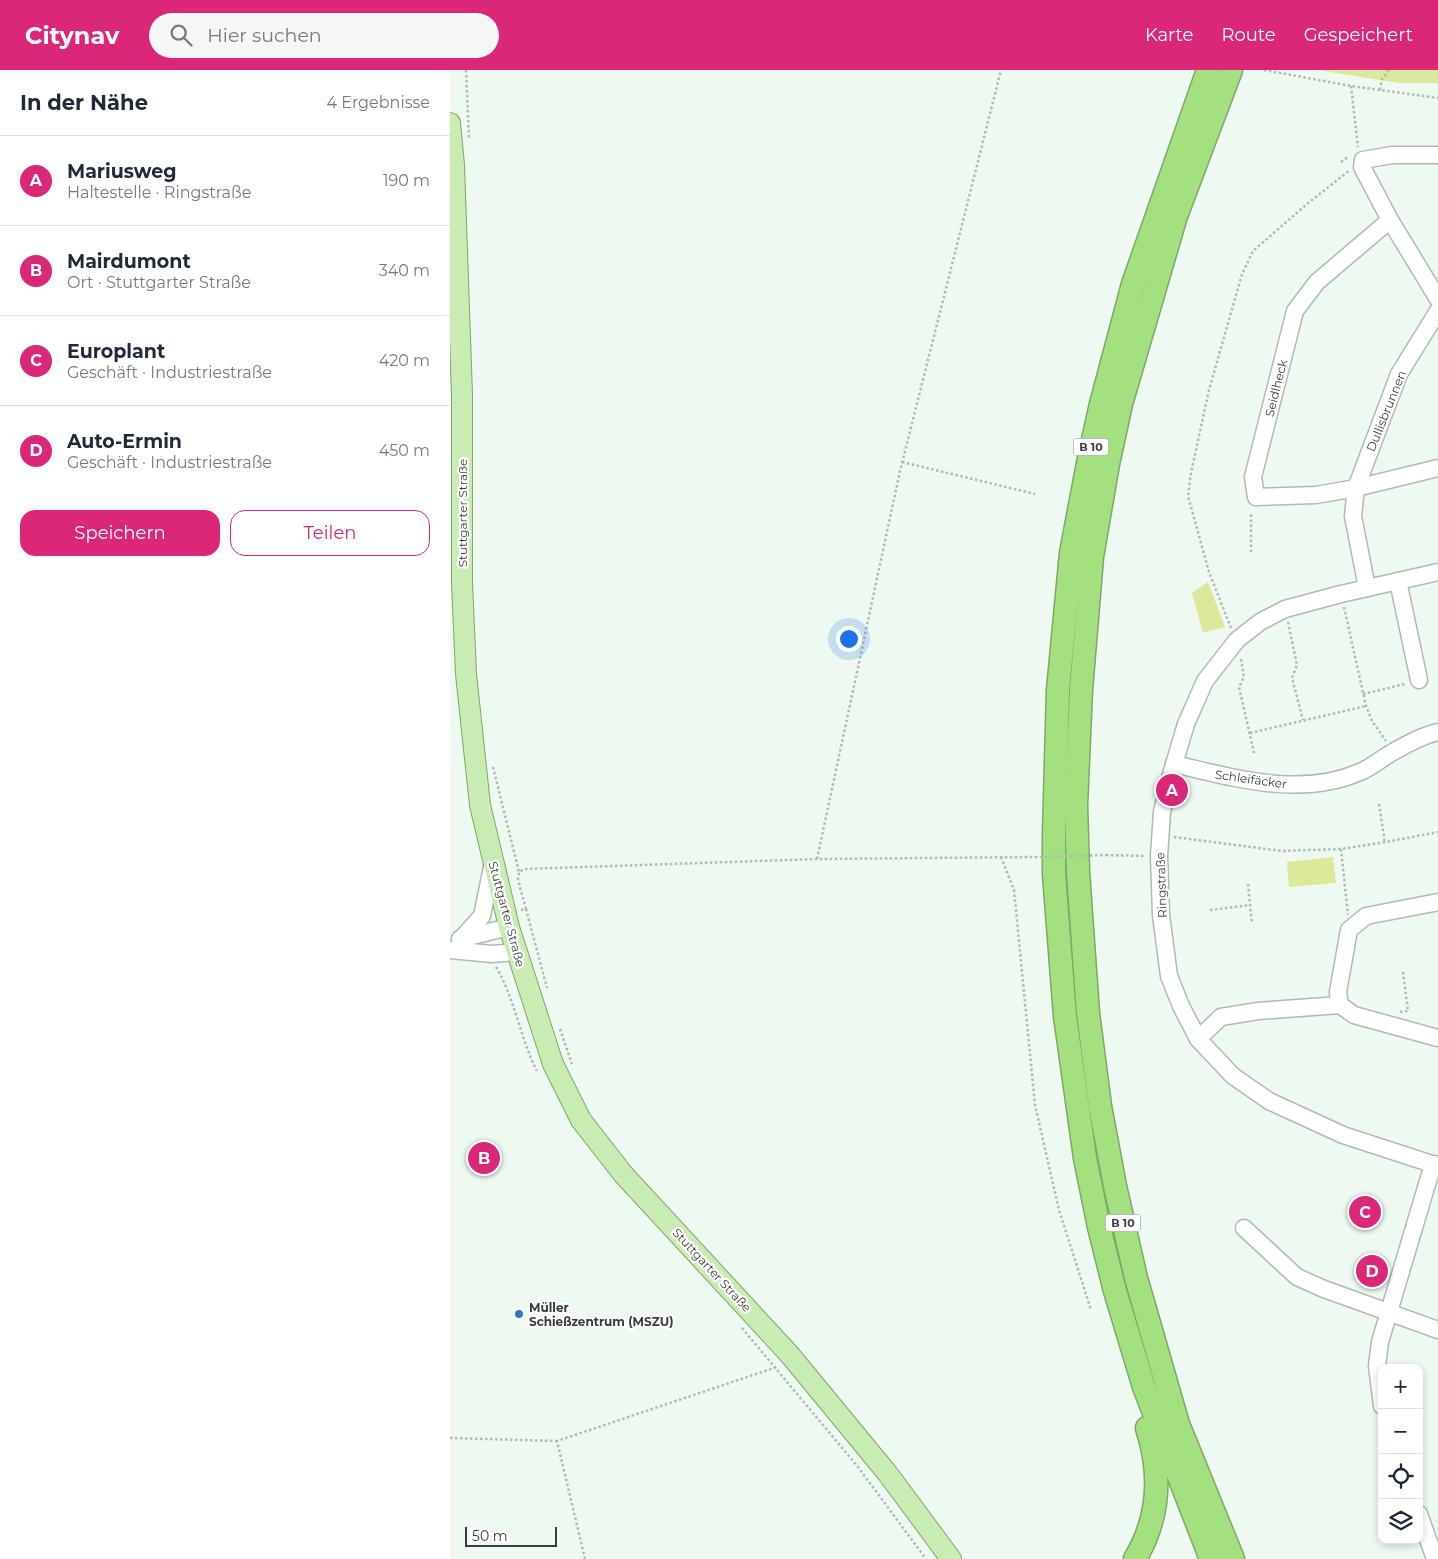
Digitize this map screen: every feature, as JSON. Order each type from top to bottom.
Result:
[{"type":"highway","name":"B 10","points":[[1208,70],[1133,284],[1101,404],[1089,458],[1072,553],[1058,690],[1054,874],[1065,1016],[1084,1148],[1098,1218],[1115,1290],[1144,1387],[1211,1559]]},
{"type":"highway","name":"B 10","points":[[1231,70],[1176,216],[1121,404],[1108,464],[1092,557],[1081,690],[1076,805],[1078,872],[1088,1013],[1100,1106],[1115,1186],[1136,1278],[1178,1424],[1233,1559]]},
{"type":"highway","points":[[1135,1559],[1154,1518],[1156,1496],[1156,1470],[1145,1420],[1144,1387]]},
{"type":"main road","name":"Stuttgarter Straße","points":[[450,123],[454,165],[462,395],[462,582],[466,674],[480,805],[516,952],[553,1064],[581,1120],[623,1174],[783,1362],[888,1474],[952,1559]]},
{"type":"street","points":[[1438,155],[1392,154],[1363,160],[1362,166],[1390,220],[1438,299]]},
{"type":"street","name":"Seidlheck","points":[[1356,488],[1316,495],[1256,497],[1253,477],[1295,311],[1316,282],[1390,220]]},
{"type":"street","name":"Dullisbrunnen","points":[[1367,588],[1353,516],[1356,488],[1399,374],[1438,311]]},
{"type":"street","points":[[1356,488],[1438,468]]},
{"type":"street","name":"Ringstraße","points":[[1436,1165],[1343,1135],[1269,1101],[1233,1076],[1198,1039],[1181,1006],[1170,976],[1161,915],[1159,856],[1162,812],[1186,724],[1205,681],[1237,640],[1260,622],[1284,609],[1438,572]]},
{"type":"street","points":[[1398,581],[1419,680]]},
{"type":"street","name":"Schleifäcker","points":[[1174,764],[1257,782],[1294,785],[1318,784],[1334,781],[1362,771],[1393,752],[1438,732]]},
{"type":"street","points":[[456,942],[482,916],[493,861]]},
{"type":"street","points":[[1340,1005],[1338,992],[1349,930],[1366,916],[1438,902]]},
{"type":"street","points":[[456,942],[507,920]]},
{"type":"street","points":[[450,950],[492,954],[516,952]]},
{"type":"street","points":[[1198,1039],[1221,1017],[1340,1005],[1354,1015],[1438,1038]]},
{"type":"street","points":[[1378,1379],[1376,1366],[1380,1342],[1436,1165]]},
{"type":"street","points":[[1244,1228],[1297,1277],[1438,1330]]},
{"type":"street","points":[[1423,1525],[1435,1559]]},
{"type":"path","points":[[466,70],[468,104]]},
{"type":"path","points":[[818,859],[902,462],[1000,70]]},
{"type":"path","points":[[1264,70],[1351,86],[1438,98]]},
{"type":"path","points":[[1380,90],[1382,78],[1389,70]]},
{"type":"path","points":[[1254,753],[1239,687],[1244,677],[1237,640],[1209,572],[1200,544],[1188,496],[1191,473],[1209,390],[1242,274],[1253,251],[1307,204],[1363,160],[1358,149],[1351,86]]},
{"type":"path","points":[[902,462],[1035,494]]},
{"type":"path","points":[[1251,514],[1251,552]]},
{"type":"path","points":[[1341,594],[1366,706],[1372,721],[1389,747]]},
{"type":"path","points":[[1284,609],[1297,665],[1292,678],[1303,720]]},
{"type":"path","points":[[1363,694],[1419,680]]},
{"type":"path","points":[[1250,733],[1366,706]]},
{"type":"path","points":[[1379,804],[1385,842]]},
{"type":"path","points":[[1160,834],[1282,851],[1341,849],[1438,832]]},
{"type":"path","points":[[1341,849],[1349,930]]},
{"type":"path","points":[[547,989],[518,880],[519,872],[524,868],[818,859],[1159,856]]},
{"type":"path","points":[[1001,857],[1014,890],[1035,1105],[1059,1210],[1091,1310]]},
{"type":"path","points":[[1248,884],[1252,924]]},
{"type":"path","points":[[1210,910],[1250,905]]},
{"type":"path","points":[[507,920],[526,909]]},
{"type":"path","points":[[1400,1012],[1408,1011],[1403,972]]},
{"type":"path","points":[[558,1024],[573,1067]]},
{"type":"path","points":[[739,1325],[783,1362],[926,1559]]},
{"type":"path","points":[[450,1438],[557,1441],[783,1362]]},
{"type":"path","points":[[557,1441],[585,1559]]},
{"type":"green space","points":[[1317,70],[1438,70],[1438,83],[1399,83]]},
{"type":"green space","points":[[1208,582],[1225,627],[1203,633],[1192,593]]},
{"type":"green space","points":[[1333,857],[1336,883],[1289,887],[1287,862]]},
{"type":"place","name":"Mariusweg","points":[[1172,790]]},
{"type":"place","name":"Mairdumont","points":[[484,1158]]},
{"type":"place","name":"Europlant","points":[[1365,1212]]},
{"type":"place","name":"Auto-Ermin","points":[[1372,1271]]},
{"type":"place","name":"Müller Schießzentrum (MSZU)","points":[[519,1314]]}]
